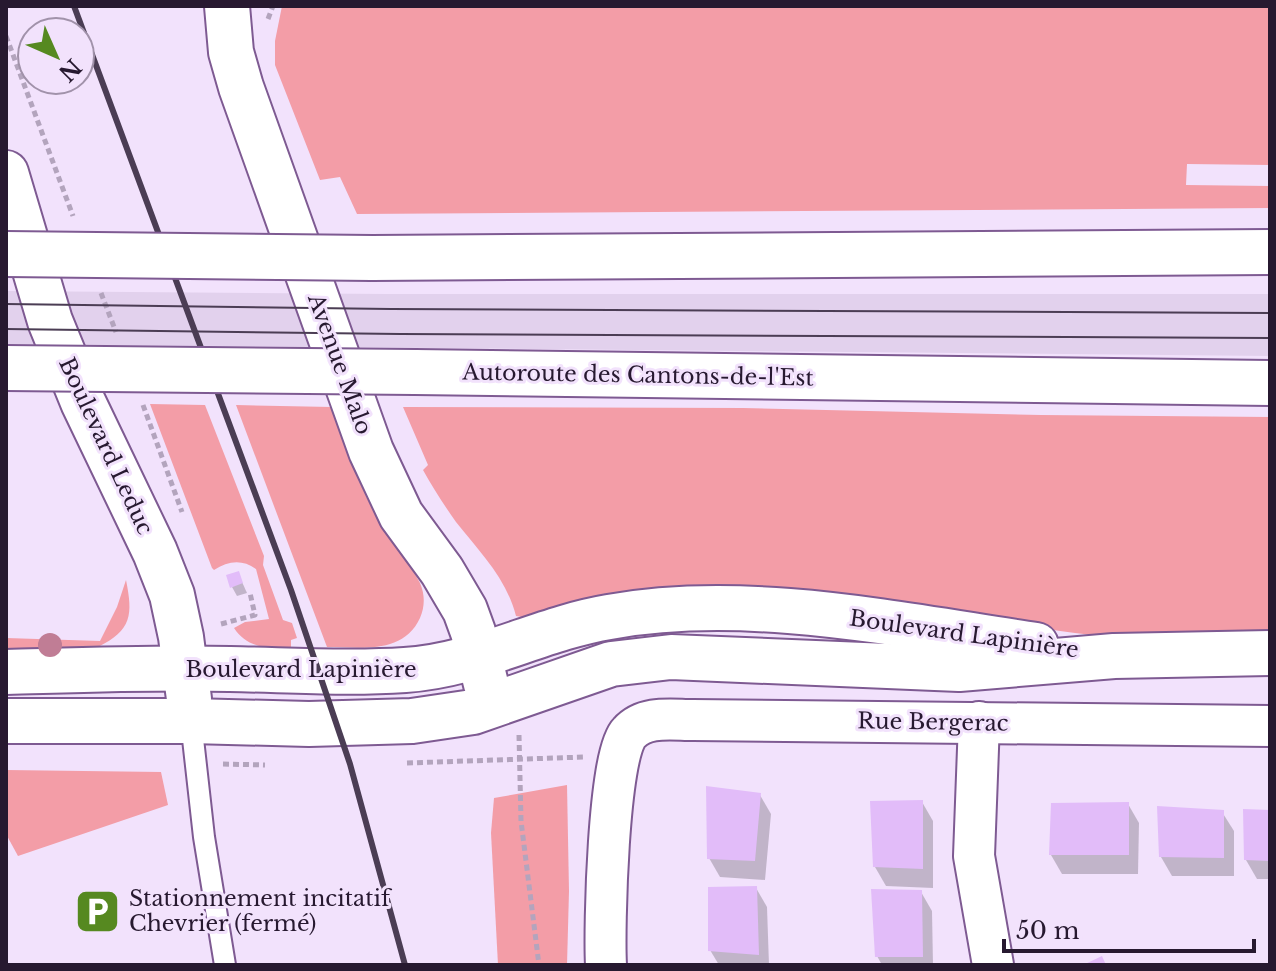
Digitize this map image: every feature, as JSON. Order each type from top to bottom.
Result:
[{"type":"main road","name":"Avenue Malo","points":[[227,6],[227,27],[235,67],[371,451],[401,515],[461,603],[473,632],[490,706]]},
{"type":"main road","name":"Boulevard Leduc","points":[[6,173],[50,321],[83,402],[167,581],[177,614],[191,721]]},
{"type":"main road","points":[[6,254],[372,258],[1270,252]]},
{"type":"main road","name":"Autoroute des Cantons-de-l'Est","points":[[6,368],[1270,383]]},
{"type":"main road","name":"Boulevard Lapinière","points":[[6,672],[406,670],[480,658],[607,617],[696,610],[812,613],[1114,656]]},
{"type":"main road","name":"Boulevard Lapinière","points":[[6,721],[309,724],[380,723],[451,717],[593,670],[659,658],[959,669],[1114,656],[1270,653]]},
{"type":"street","name":"Rue Bergerac","points":[[602,758],[636,726],[655,720],[1270,726]]},
{"type":"street","points":[[979,722],[974,856],[993,965]]},
{"type":"street","points":[[602,758],[610,831],[606,965]]},
{"type":"lane","points":[[191,721],[204,837],[225,965]]},
{"type":"path","points":[[221,624],[255,615],[250,593]]},
{"type":"path","points":[[539,965],[521,821],[520,759],[602,758]]},
{"type":"shaded area","points":[[282,6],[1270,6],[1270,165],[1187,164],[1186,185],[1270,186],[1270,208],[357,214],[340,177],[320,180],[275,65],[275,41]]},
{"type":"shaded area","points":[[6,291],[1270,294],[1270,356],[6,344]]},
{"type":"shaded area","points":[[150,404],[205,405],[264,556],[263,565],[283,620],[292,623],[297,638],[291,640],[291,650],[252,643],[234,628],[245,622],[269,619],[256,569],[235,562],[214,570],[212,568]]},
{"type":"shaded area","points":[[236,405],[332,407],[367,498],[422,587],[424,600],[420,618],[403,638],[366,648],[327,647]]},
{"type":"shaded area","points":[[403,407],[743,408],[1270,417],[1270,632],[1098,635],[1039,628],[858,596],[785,592],[528,618],[516,616],[499,578],[456,522],[423,470],[428,465]]},
{"type":"shaded area","points":[[126,580],[129,603],[127,620],[124,628],[109,641],[98,647],[6,651],[6,638],[100,641]]},
{"type":"shaded area","points":[[6,770],[161,772],[168,805],[18,856],[6,834]]},
{"type":"shaded area","points":[[567,785],[567,965],[498,965],[491,833],[494,798]]},
{"type":"building","points":[[239,571],[243,583],[230,588],[226,575]]},
{"type":"building","points":[[706,786],[761,793],[755,861],[707,859]]},
{"type":"building","points":[[923,800],[923,869],[873,867],[870,801]]},
{"type":"building","points":[[1129,802],[1129,855],[1049,855],[1051,803]]},
{"type":"building","points":[[1157,806],[1224,810],[1224,858],[1159,857]]},
{"type":"building","points":[[1243,809],[1270,810],[1270,861],[1244,860]]},
{"type":"building","points":[[757,886],[759,955],[708,951],[708,887]]},
{"type":"building","points":[[871,889],[922,890],[923,957],[875,957]]},
{"type":"building","points":[[1102,956],[1106,965],[1083,965]]},
{"type":"tram line","points":[[6,304],[1270,313]]},
{"type":"tram line","points":[[6,329],[1270,338]]},
{"type":"railway","points":[[74,6],[291,590],[350,764],[405,965]]},
{"type":"place","name":"Stationnement incitatif Chevrier (fermé)","points":[[98,911]]}]
